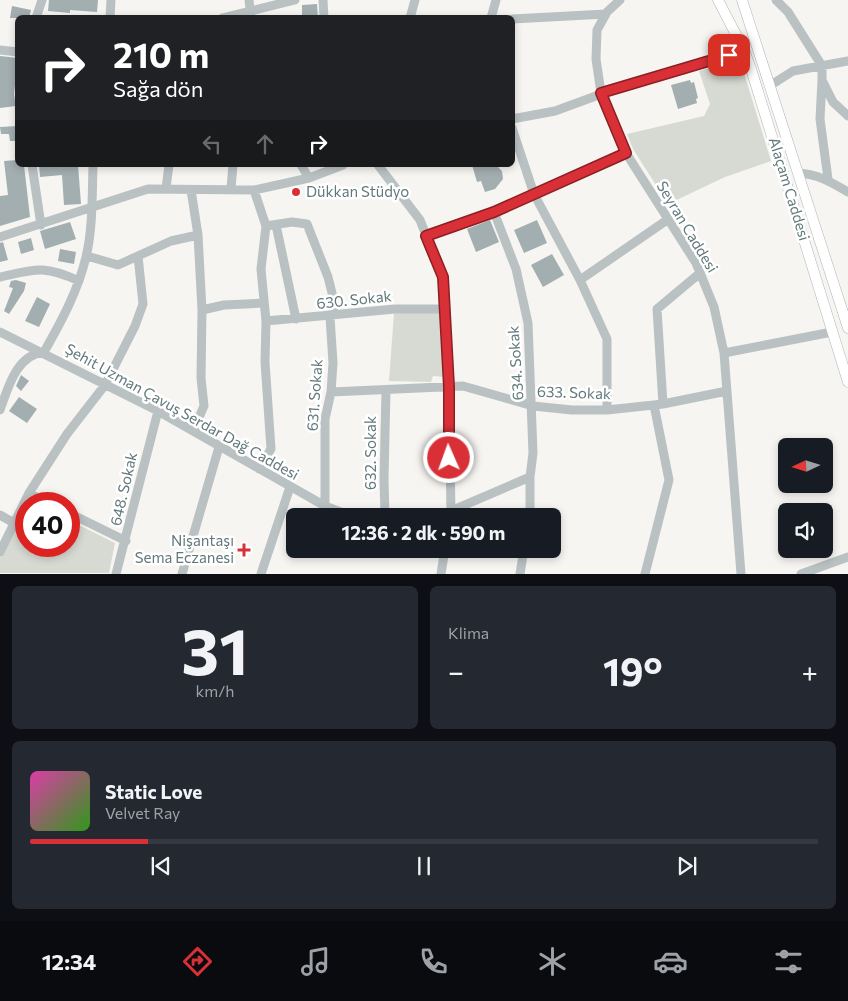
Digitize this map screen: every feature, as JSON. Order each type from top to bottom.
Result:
[{"type":"main road","name":"Alaçam Caddesi","points":[[718,0],[744,50],[848,382]]},
{"type":"main road","name":"Alaçam Caddesi","points":[[742,0],[848,328]]},
{"type":"street","points":[[37,15],[42,0]]},
{"type":"street","points":[[110,15],[111,0]]},
{"type":"street","points":[[249,0],[251,14],[295,0]]},
{"type":"street","points":[[323,0],[324,15]]},
{"type":"street","points":[[411,15],[415,0]]},
{"type":"street","points":[[492,15],[496,0]]},
{"type":"street","name":"Seyran Caddesi","points":[[620,0],[606,14],[597,30],[596,59],[601,93],[626,153],[700,273],[714,307],[724,353],[741,574]]},
{"type":"street","points":[[776,0],[788,12],[822,66],[820,119],[828,179]]},
{"type":"street","points":[[515,19],[606,14]]},
{"type":"street","points":[[0,50],[15,52]]},
{"type":"street","points":[[515,118],[555,111],[601,93],[744,50]]},
{"type":"street","points":[[771,85],[793,71],[848,62]]},
{"type":"street","points":[[822,80],[833,102],[848,116]]},
{"type":"street","points":[[515,137],[534,194],[580,280],[607,339],[607,410]]},
{"type":"street","points":[[426,236],[494,212],[626,153]]},
{"type":"street","points":[[32,167],[41,225]]},
{"type":"street","points":[[0,410],[13,373],[36,353],[44,352],[63,319],[79,281],[87,256],[92,208],[93,167]]},
{"type":"street","points":[[166,188],[169,167]]},
{"type":"street","points":[[231,188],[233,167]]},
{"type":"street","points":[[302,167],[309,178]]},
{"type":"street","points":[[0,238],[148,189],[191,190],[231,188],[254,190],[309,178],[338,167]]},
{"type":"street","points":[[380,167],[420,220],[443,277],[449,387],[451,508]]},
{"type":"street","points":[[798,172],[828,179],[848,192]]},
{"type":"street","points":[[191,190],[198,235],[202,310],[201,378],[204,406],[193,431]]},
{"type":"street","points":[[254,190],[266,226],[261,269],[266,321],[265,362],[271,449],[259,469]]},
{"type":"street","name":"634. Sokak","points":[[494,212],[516,269],[528,323],[533,406],[530,508]]},
{"type":"street","points":[[580,280],[668,220]]},
{"type":"street","name":"631. Sokak","points":[[276,225],[292,222],[307,224],[328,277],[335,305],[330,316],[333,363],[331,392],[325,419],[325,506]]},
{"type":"street","points":[[266,226],[276,225],[296,319]]},
{"type":"street","points":[[87,256],[118,265],[171,241],[198,235]]},
{"type":"street","points":[[30,492],[67,434],[105,385],[135,326],[143,304],[138,256]]},
{"type":"street","points":[[0,277],[41,268],[62,273],[79,281]]},
{"type":"street","points":[[645,574],[669,480],[659,404],[657,309],[700,273]]},
{"type":"street","points":[[202,310],[224,304],[264,303]]},
{"type":"street","name":"630. Sokak","points":[[266,321],[395,308],[445,309]]},
{"type":"street","name":"Şehit Uzman Çavuş Serdar Dağ Caddesi","points":[[0,332],[44,352],[158,411],[330,508]]},
{"type":"street","points":[[724,353],[832,332]]},
{"type":"street","name":"633. Sokak","points":[[331,392],[463,386],[533,406],[572,410],[607,410],[659,404],[727,391]]},
{"type":"street","name":"632. Sokak","points":[[385,508],[386,390]]},
{"type":"street","name":"648. Sokak","points":[[116,574],[158,411]]},
{"type":"street","points":[[182,574],[219,447]]},
{"type":"street","points":[[464,508],[530,477]]},
{"type":"street","points":[[261,574],[290,487]]},
{"type":"street","points":[[0,515],[14,523],[0,552]]},
{"type":"street","points":[[80,518],[126,541]]},
{"type":"street","points":[[801,574],[848,557]]},
{"type":"street","points":[[441,574],[444,558]]},
{"type":"street","points":[[520,574],[523,558]]},
{"type":"shaded area","points":[[740,60],[771,161],[725,177],[668,204],[633,149],[627,134],[704,116],[710,104],[699,71]]},
{"type":"shaded area","points":[[440,312],[443,315],[445,377],[433,376],[431,382],[389,381],[394,313]]},
{"type":"shaded area","points":[[15,526],[15,557],[80,557],[80,526],[115,543],[109,573],[0,573],[0,558]]},
{"type":"building","points":[[49,0],[98,0],[97,12],[70,10],[70,13],[48,11]]},
{"type":"building","points":[[317,4],[318,15],[302,15],[302,5]]},
{"type":"building","points":[[12,6],[31,10],[30,15],[15,15],[15,18],[10,18]]},
{"type":"building","points":[[0,56],[15,58],[15,106],[0,108]]},
{"type":"building","points":[[690,80],[691,83],[694,82],[698,98],[696,99],[697,103],[678,109],[671,85]]},
{"type":"building","points":[[15,126],[15,141],[10,141],[9,134],[1,134],[0,127]]},
{"type":"building","points":[[15,160],[15,167],[24,167],[30,217],[0,226],[0,196],[8,195],[4,161]]},
{"type":"building","points":[[39,167],[78,167],[81,204],[64,205],[62,175],[40,177]]},
{"type":"building","points":[[473,167],[498,167],[502,171],[503,179],[495,189],[485,192],[481,181],[477,182]]},
{"type":"building","points":[[490,220],[499,242],[476,252],[467,229]]},
{"type":"building","points":[[537,220],[547,243],[524,253],[514,230]]},
{"type":"building","points":[[70,222],[76,239],[45,249],[40,231]]},
{"type":"building","points":[[31,238],[34,250],[21,254],[18,242]]},
{"type":"building","points":[[3,242],[8,260],[0,262],[0,243]]},
{"type":"building","points":[[60,249],[76,252],[74,264],[58,261]]},
{"type":"building","points":[[552,254],[564,275],[543,287],[531,265]]},
{"type":"building","points":[[16,280],[26,283],[24,291],[9,314],[4,311],[13,288],[9,287],[11,281]]},
{"type":"building","points":[[37,297],[50,304],[39,327],[25,321]]},
{"type":"building","points":[[21,375],[29,381],[21,391],[16,386]]},
{"type":"building","points":[[19,397],[37,409],[27,423],[9,411]]},
{"type":"place","name":"Dükkan Stüdyo","points":[[296,192]]},
{"type":"place","name":"Nişantaşı Sema Eczanesi","points":[[244,550]]},
{"type":"route","points":[[449,458],[447,408],[449,387],[443,277],[426,236],[494,212],[626,153],[601,93],[634,82],[691,68],[729,55]]}]
